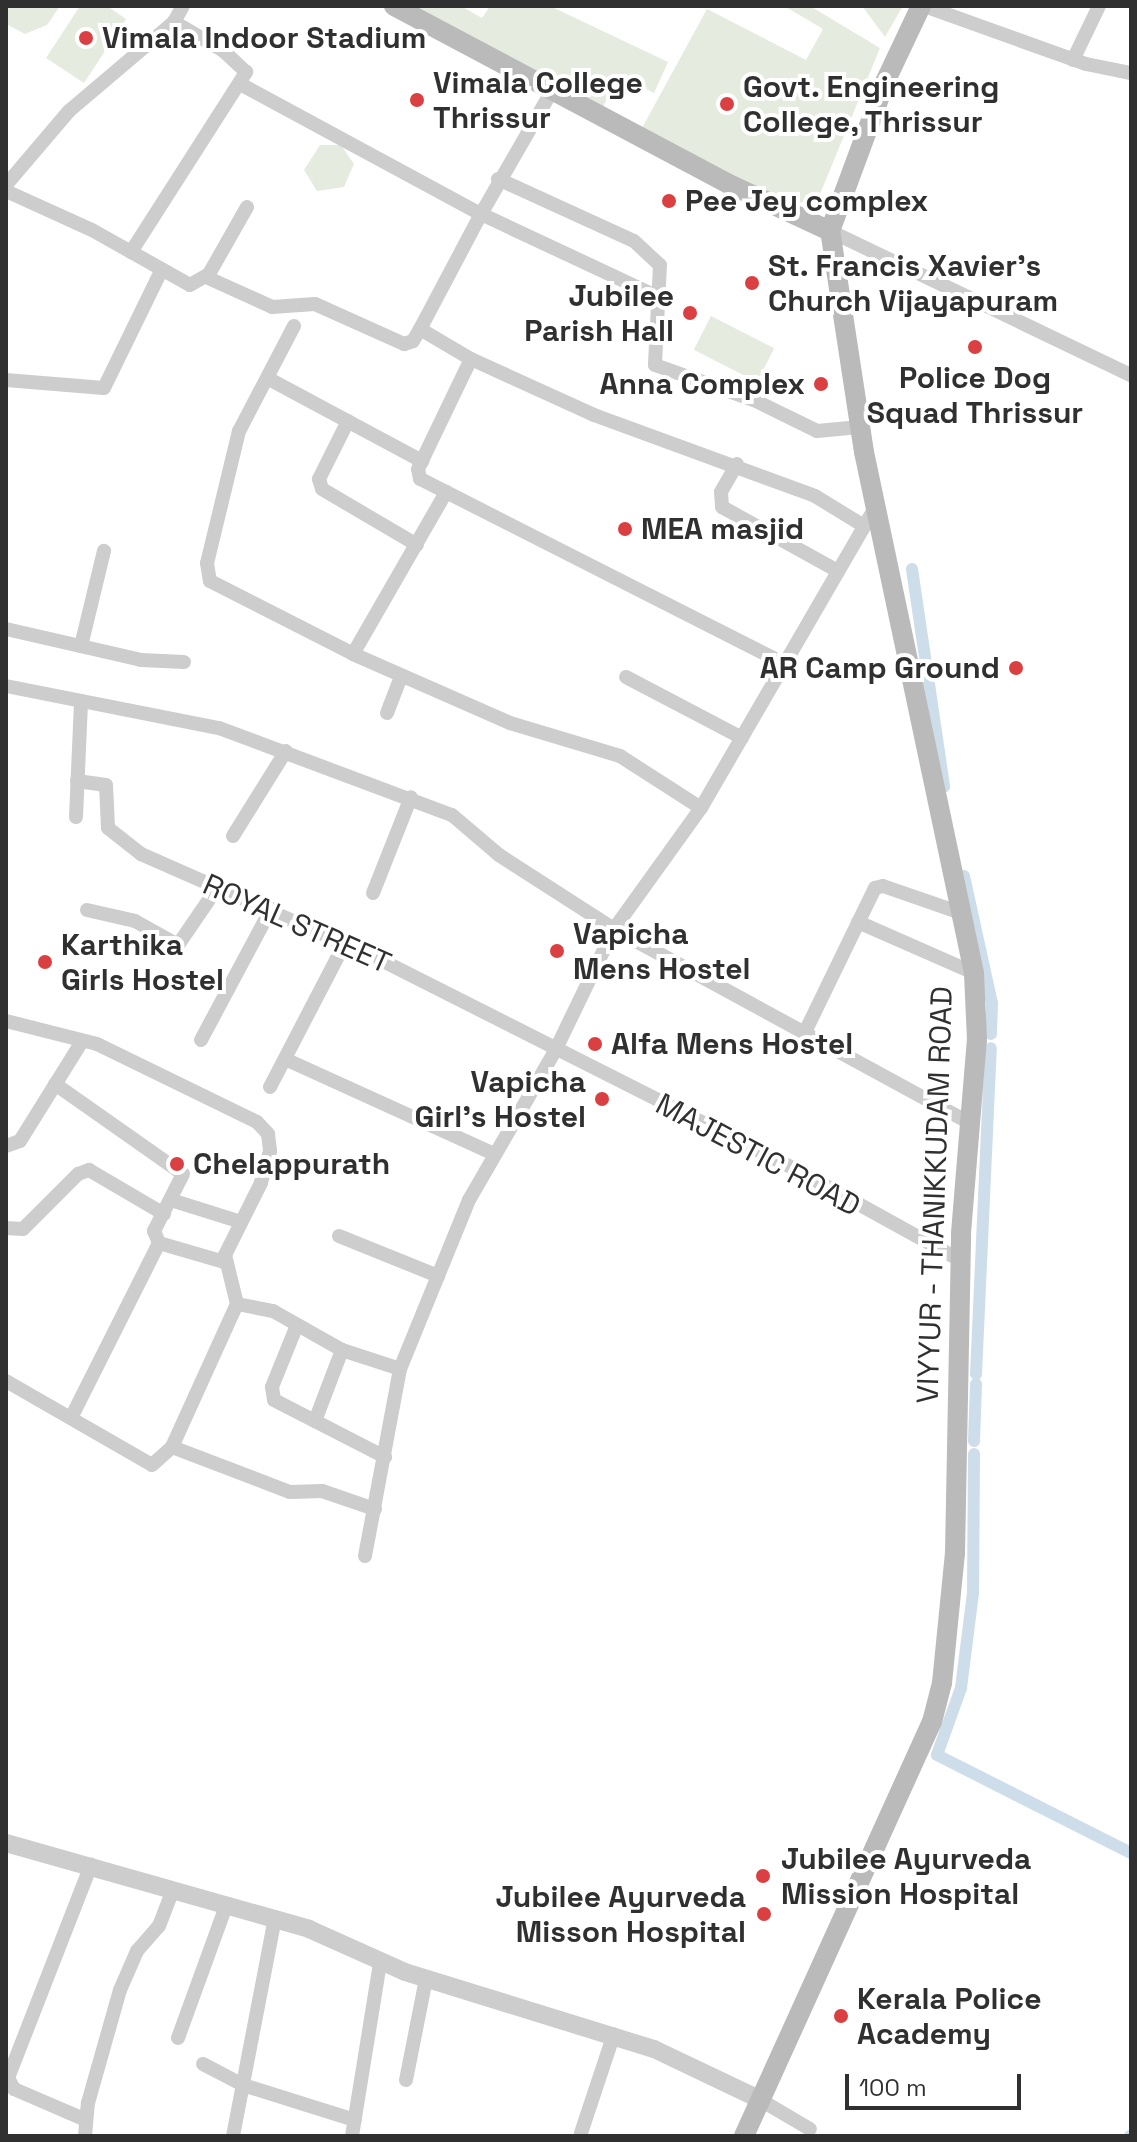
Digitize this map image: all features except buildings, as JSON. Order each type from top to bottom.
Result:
[{"type":"main road","points":[[394,6],[830,231]]},
{"type":"main road","name":"VIYYUR - THANIKKUDAM ROAD","points":[[744,2136],[759,2099],[794,2033],[842,1915],[932,1722],[942,1683],[955,1553],[960,1260],[968,1122],[977,1051],[974,973],[860,427],[830,231],[886,80],[922,6]]},
{"type":"street","points":[[183,6],[174,22],[69,111],[9,194],[131,252],[190,285],[206,277],[247,207]]},
{"type":"street","points":[[922,6],[1073,60],[1131,73]]},
{"type":"street","points":[[1073,60],[1099,6]]},
{"type":"street","points":[[131,252],[242,85],[244,67],[174,22]]},
{"type":"street","points":[[242,85],[481,214],[660,298]]},
{"type":"street","points":[[206,277],[272,307],[315,304],[404,344],[413,341],[498,179],[553,89]]},
{"type":"street","points":[[498,179],[640,245],[662,270],[655,365],[754,400],[817,431],[860,427]]},
{"type":"street","points":[[830,231],[1131,375]]},
{"type":"street","points":[[6,380],[104,388],[162,269]]},
{"type":"street","points":[[294,326],[269,379],[260,383],[239,431],[207,563],[210,581],[353,654],[510,723],[620,756],[701,808]]},
{"type":"street","points":[[420,329],[471,359],[594,415],[737,464],[815,496],[864,526]]},
{"type":"street","points":[[471,359],[422,461],[420,479],[783,663]]},
{"type":"street","points":[[269,379],[422,461]]},
{"type":"street","points":[[348,421],[319,479],[322,489],[417,545]]},
{"type":"street","points":[[737,464],[721,492],[722,507],[836,570]]},
{"type":"street","points":[[353,654],[446,492]]},
{"type":"street","points":[[365,1556],[400,1369],[438,1276],[494,1154],[555,1051],[614,929],[701,808],[836,570],[876,506]]},
{"type":"street","points":[[81,646],[104,551]]},
{"type":"street","points":[[6,629],[141,660],[184,662]]},
{"type":"street","points":[[387,713],[401,676]]},
{"type":"street","points":[[626,677],[742,738]]},
{"type":"street","points":[[6,686],[219,728],[411,797],[452,815],[499,855],[614,929],[806,1030],[968,1122]]},
{"type":"street","points":[[76,817],[81,701]]},
{"type":"street","points":[[233,836],[286,751]]},
{"type":"street","name":"ROYAL STREET","points":[[77,781],[106,785],[113,837],[217,888],[345,943],[555,1051]]},
{"type":"street","points":[[373,893],[411,797]]},
{"type":"street","points":[[806,1030],[858,922],[879,886],[961,913]]},
{"type":"street","points":[[87,910],[135,921],[178,945],[217,888]]},
{"type":"street","points":[[201,1040],[271,909]]},
{"type":"street","points":[[858,922],[974,973]]},
{"type":"street","points":[[270,1087],[345,943]]},
{"type":"street","points":[[6,1021],[81,1043],[97,1044],[257,1122],[268,1134],[270,1151],[261,1183],[224,1262],[237,1304],[172,1447],[159,1462],[144,1464],[72,1416],[6,1381]]},
{"type":"street","points":[[6,1146],[20,1141],[81,1043]]},
{"type":"street","name":"MAJESTIC ROAD","points":[[555,1051],[806,1175],[960,1260]]},
{"type":"street","points":[[285,1059],[494,1154]]},
{"type":"street","points":[[55,1084],[111,1128],[180,1171],[182,1181],[154,1231],[159,1243],[72,1416]]},
{"type":"street","points":[[6,1228],[23,1229],[78,1174],[89,1170],[167,1207],[241,1222]]},
{"type":"street","points":[[339,1236],[438,1276]]},
{"type":"street","points":[[159,1243],[224,1262]]},
{"type":"street","points":[[237,1304],[273,1311],[342,1350],[400,1369]]},
{"type":"street","points":[[297,1325],[271,1395],[385,1457]]},
{"type":"street","points":[[315,1421],[342,1350]]},
{"type":"street","points":[[172,1447],[290,1492],[322,1491],[375,1509]]},
{"type":"street","points":[[6,1843],[173,1889],[274,1923],[309,1929],[405,1972],[614,2034],[759,2099],[810,2129]]},
{"type":"street","points":[[86,2120],[14,2089],[8,2078],[12,2046],[91,1865]]},
{"type":"street","points":[[85,2136],[86,2120],[120,1990],[137,1951],[159,1926],[173,1889]]},
{"type":"street","points":[[178,2038],[226,1906]]},
{"type":"street","points":[[233,2136],[274,1923]]},
{"type":"street","points":[[352,2136],[380,1963]]},
{"type":"street","points":[[406,2080],[426,1979]]},
{"type":"street","points":[[581,2133],[614,2034]]},
{"type":"street","points":[[203,2064],[243,2085],[355,2120]]},
{"type":"shaded area","points":[[6,6],[60,6],[47,25],[25,34],[6,24]]},
{"type":"shaded area","name":"Vimala Indoor Stadium","points":[[80,6],[107,6],[126,19],[84,83],[46,58]]},
{"type":"shaded area","points":[[411,6],[461,6],[482,18],[490,6],[550,6],[668,62],[654,93],[620,75],[603,107]]},
{"type":"shaded area","points":[[784,6],[810,6],[880,48],[818,199],[788,205],[642,128],[707,9],[806,60],[823,29]]},
{"type":"shaded area","points":[[862,6],[903,6],[885,37]]},
{"type":"shaded area","points":[[320,145],[341,145],[354,164],[344,187],[317,191],[304,170]]},
{"type":"shaded area","points":[[711,316],[774,348],[757,382],[694,350]]},
{"type":"waterway","points":[[912,569],[944,787]]},
{"type":"waterway","points":[[964,876],[992,1003],[991,1034]]},
{"type":"waterway","points":[[976,1374],[991,1048]]},
{"type":"waterway","points":[[974,1441],[976,1384]]},
{"type":"waterway","points":[[974,1454],[973,1593],[961,1688],[937,1755],[1131,1853]]},
{"type":"place","name":"Vimala Indoor Stadium","points":[[86,38]]},
{"type":"place","name":"Vimala College Thrissur","points":[[417,100]]},
{"type":"place","name":"Govt. Engineering College, Thrissur","points":[[727,104]]},
{"type":"place","name":"Pee Jey complex","points":[[669,201]]},
{"type":"place","name":"St. Francis Xavier's Church Vijayapuram","points":[[752,283]]},
{"type":"place","name":"Jubilee Parish Hall","points":[[690,313]]},
{"type":"place","name":"Police Dog Squad Thrissur","points":[[975,347]]},
{"type":"place","name":"Anna Complex","points":[[821,384]]},
{"type":"place","name":"MEA masjid","points":[[625,529]]},
{"type":"place","name":"AR Camp Ground","points":[[1016,668]]},
{"type":"place","name":"Vapicha Mens Hostel","points":[[557,951]]},
{"type":"place","name":"Karthika Girls Hostel","points":[[45,962]]},
{"type":"place","name":"Alfa Mens Hostel","points":[[595,1044]]},
{"type":"place","name":"Vapicha Girl's Hostel","points":[[602,1099]]},
{"type":"place","name":"Chelappurath","points":[[177,1164]]},
{"type":"place","name":"Jubilee Ayurveda Mission Hospital","points":[[763,1876]]},
{"type":"place","name":"Jubilee Ayurveda Misson Hospital","points":[[764,1914]]},
{"type":"place","name":"Kerala Police Academy","points":[[841,2016]]}]
